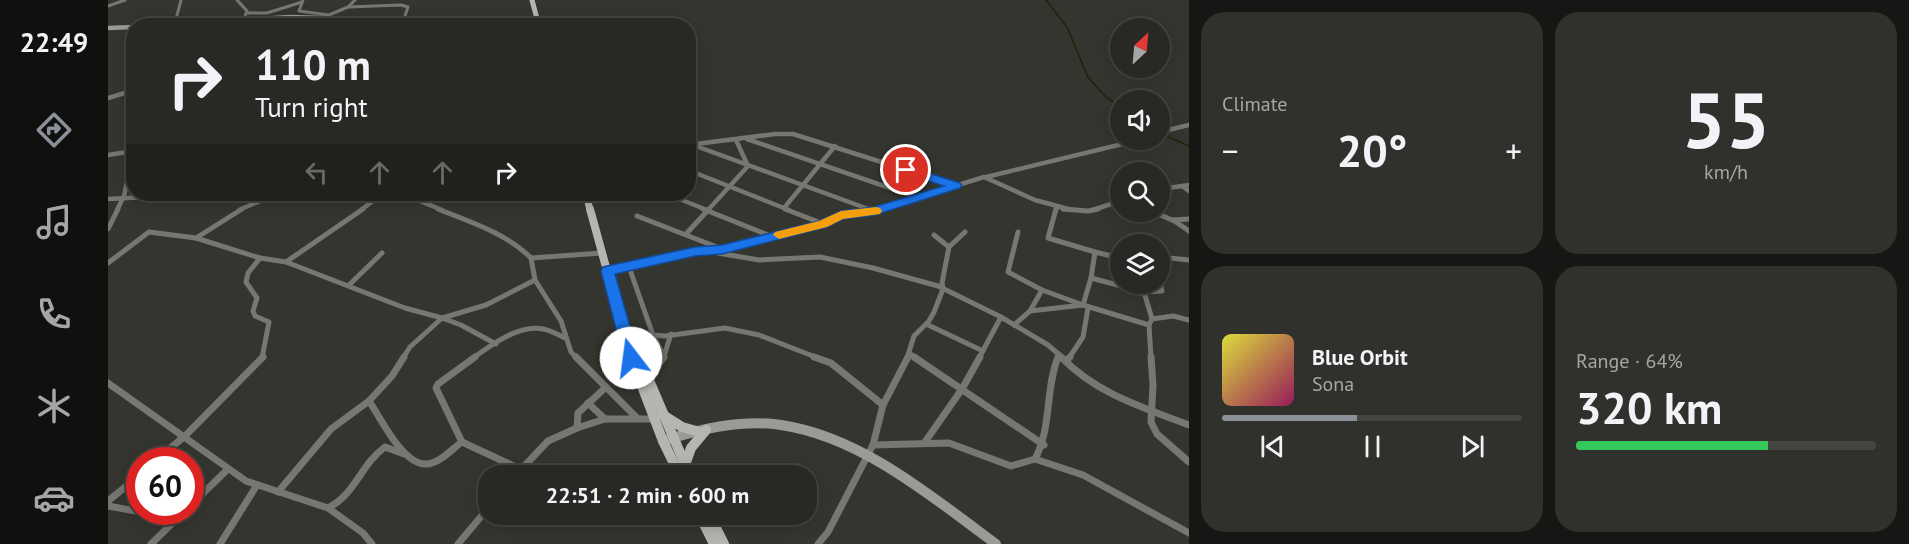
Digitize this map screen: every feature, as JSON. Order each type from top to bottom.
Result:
[{"type":"main road","points":[[532,0],[536,18]]},
{"type":"main road","points":[[588,201],[631,358],[681,465]]},
{"type":"main road","points":[[621,317],[634,340],[648,377],[658,417]]},
{"type":"main road","points":[[658,417],[677,425],[703,431],[686,457],[685,465]]},
{"type":"main road","points":[[704,525],[714,544]]},
{"type":"main road","points":[[714,525],[724,544]]},
{"type":"street","points":[[108,6],[125,0]]},
{"type":"street","points":[[180,18],[181,0]]},
{"type":"street","points":[[237,0],[247,13]]},
{"type":"street","points":[[318,18],[348,7],[355,0]]},
{"type":"street","points":[[404,18],[408,0]]},
{"type":"street","points":[[247,13],[267,12],[302,1]]},
{"type":"street","points":[[302,1],[299,11],[339,18]]},
{"type":"street","points":[[348,7],[392,4],[408,7]]},
{"type":"street","points":[[244,18],[247,13]]},
{"type":"street","points":[[267,18],[302,18]]},
{"type":"street","points":[[108,28],[126,27]]},
{"type":"street","points":[[108,98],[126,93]]},
{"type":"street","points":[[1170,130],[1189,125]]},
{"type":"street","points":[[696,144],[775,134],[793,134],[956,186]]},
{"type":"street","points":[[745,138],[919,198]]},
{"type":"street","points":[[736,140],[748,166]]},
{"type":"street","points":[[784,208],[835,146]]},
{"type":"street","points":[[696,147],[875,211]]},
{"type":"street","points":[[608,271],[773,237],[823,224],[841,215],[875,211],[984,177],[1110,147]]},
{"type":"street","points":[[108,155],[126,151]]},
{"type":"street","points":[[686,234],[748,166]]},
{"type":"street","points":[[696,173],[823,224]]},
{"type":"street","points":[[984,177],[1057,207],[1089,211],[1110,204]]},
{"type":"street","points":[[1170,188],[1189,185]]},
{"type":"street","points":[[108,229],[124,196],[126,186]]},
{"type":"street","points":[[1182,186],[1189,192]]},
{"type":"street","points":[[108,199],[124,196]]},
{"type":"street","points":[[196,238],[239,210],[260,201]]},
{"type":"street","points":[[286,262],[373,201]]},
{"type":"street","points":[[420,201],[500,235],[519,246],[531,258],[535,280],[561,321],[571,352],[637,418]]},
{"type":"street","points":[[685,201],[773,237]]},
{"type":"street","points":[[1057,207],[1048,238],[1110,256]]},
{"type":"street","points":[[638,216],[722,249]]},
{"type":"street","points":[[1172,220],[1189,219]]},
{"type":"street","points":[[1172,220],[1189,231]]},
{"type":"street","points":[[108,263],[149,232],[196,238],[260,258],[286,262],[405,308],[461,325],[496,344]]},
{"type":"street","points":[[818,544],[828,532],[873,445],[883,405],[909,353],[914,336],[929,321],[943,290],[942,283],[949,247],[964,232]]},
{"type":"street","points":[[1018,232],[1008,272],[1042,290],[1085,306],[1150,322],[1173,316],[1189,320]]},
{"type":"street","points":[[934,235],[949,247]]},
{"type":"street","points":[[349,285],[382,252]]},
{"type":"street","points":[[695,252],[722,253],[759,260],[813,257],[843,260],[938,286],[1014,325],[1059,354],[1083,378],[1105,392],[1189,425]]},
{"type":"street","points":[[1066,361],[1082,344],[1085,306],[1095,252]]},
{"type":"street","points":[[531,258],[602,253]]},
{"type":"street","points":[[172,447],[260,361],[264,354],[269,322],[255,316],[253,311],[257,298],[246,282],[248,273],[260,258]]},
{"type":"street","points":[[1170,258],[1189,260]]},
{"type":"street","points":[[628,267],[653,335],[664,356]]},
{"type":"street","points":[[1091,278],[1110,283]]},
{"type":"street","points":[[278,492],[331,429],[369,401],[392,376],[410,347],[442,318],[486,305],[535,280]]},
{"type":"street","points":[[1014,325],[1030,311],[1042,290]]},
{"type":"street","points":[[1144,294],[1150,322],[1153,385],[1150,422],[1157,434],[1189,462]]},
{"type":"street","points":[[1030,311],[1085,306]]},
{"type":"street","points":[[925,442],[962,389],[1001,317]]},
{"type":"street","points":[[926,324],[982,351]]},
{"type":"street","points":[[634,340],[653,335],[725,328],[759,335],[831,363],[883,405]]},
{"type":"street","points":[[505,465],[462,442],[436,388],[446,378],[496,344],[529,329],[547,329],[565,338]]},
{"type":"street","points":[[648,377],[664,356],[671,334]]},
{"type":"street","points":[[909,353],[1044,446]]},
{"type":"street","points":[[1035,459],[1044,446],[1051,374],[1059,354]]},
{"type":"street","points":[[108,383],[137,402],[156,420],[185,436],[246,481],[328,508],[363,533],[372,544]]},
{"type":"street","points":[[577,428],[578,413],[605,388]]},
{"type":"street","points":[[369,401],[404,454]]},
{"type":"street","points":[[588,403],[605,419]]},
{"type":"street","points":[[525,465],[548,441],[577,428],[605,419],[658,417]]},
{"type":"street","points":[[667,439],[741,424],[782,425],[812,432],[867,456],[996,544]]},
{"type":"street","points":[[328,508],[335,506],[350,493],[373,454],[385,447],[404,454],[416,462],[428,464],[462,442]]},
{"type":"street","points":[[873,445],[925,442],[958,445],[1011,466],[1035,459],[1083,475],[1189,533]]},
{"type":"street","points":[[204,492],[228,468]]},
{"type":"street","points":[[220,544],[257,485]]},
{"type":"street","points":[[108,503],[126,487]]},
{"type":"street","points":[[108,503],[126,507]]},
{"type":"street","points":[[458,544],[478,520]]},
{"type":"street","points":[[151,544],[170,525]]},
{"type":"waterway","points":[[1046,0],[1067,27],[1088,77],[1110,100]]},
{"type":"waterway","points":[[1170,138],[1189,146]]},
{"type":"slow traffic","points":[[779,235],[823,224],[841,215],[876,211]]},
{"type":"route","points":[[631,358],[608,271],[695,252],[722,249],[823,224],[841,215],[875,211],[956,186],[906,170]]}]
